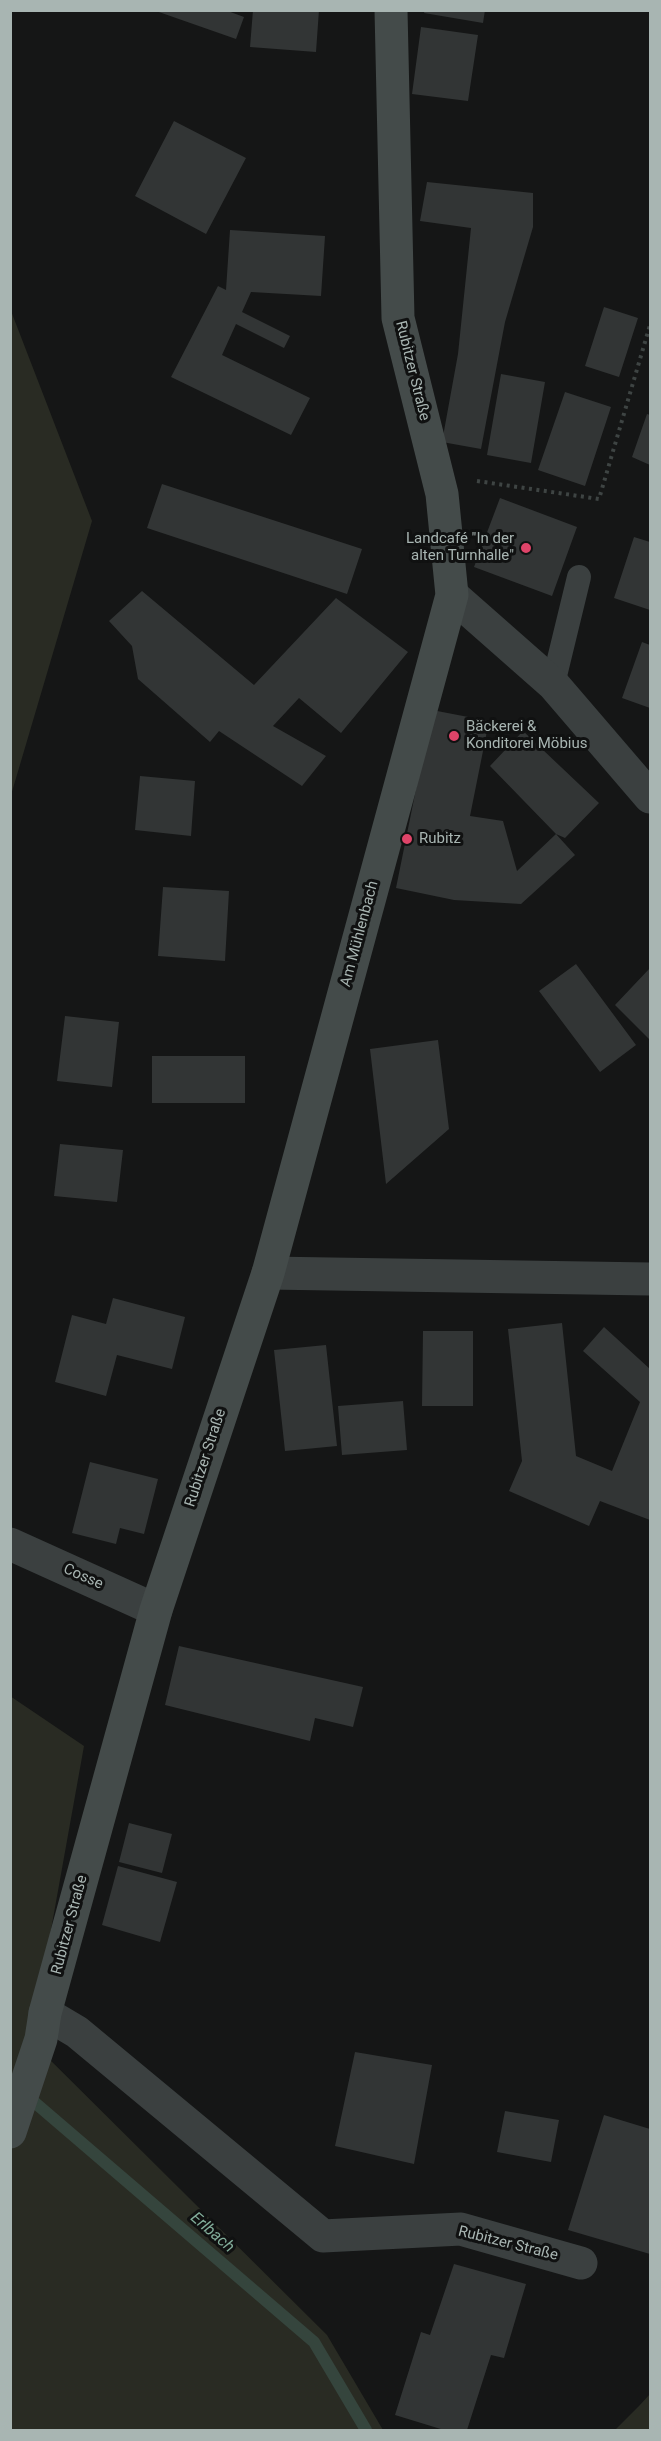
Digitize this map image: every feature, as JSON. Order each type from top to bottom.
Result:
[{"type":"main road","name":"Rubitzer Straße","points":[[391,10],[398,318],[442,494],[452,595]]},
{"type":"main road","name":"Am Mühlenbach","points":[[268,1273],[452,595]]},
{"type":"main road","name":"Rubitzer Straße","points":[[43,2026],[156,1610],[268,1273]]},
{"type":"main road","points":[[11,2129],[43,2026]]},
{"type":"street","points":[[452,595],[553,684],[651,797]]},
{"type":"street","points":[[268,1273],[651,1279]]},
{"type":"street","name":"Cosse","points":[[10,1545],[156,1610]]},
{"type":"street","name":"Rubitzer Straße","points":[[43,2026],[77,2032],[323,2236],[461,2229],[581,2263]]},
{"type":"lane","points":[[553,684],[579,577]]},
{"type":"path","points":[[442,494],[475,481],[599,499],[651,325]]},
{"type":"shaded area","points":[[11,311],[92,521],[11,795]]},
{"type":"shaded area","points":[[10,1696],[84,1746],[31,2041],[327,2335],[383,2430],[11,2430]]},
{"type":"shaded area","points":[[650,2394],[650,2430],[615,2430],[639,2406]]},
{"type":"building","points":[[225,10],[244,17],[236,39],[156,11]]},
{"type":"building","points":[[253,10],[319,10],[316,52],[250,47]]},
{"type":"building","points":[[425,10],[485,10],[483,23],[424,13]]},
{"type":"building","points":[[421,27],[478,35],[468,101],[412,94]]},
{"type":"building","points":[[174,121],[246,158],[206,234],[135,196]]},
{"type":"building","points":[[427,182],[533,193],[533,227],[505,322],[481,449],[442,442],[458,354],[471,228],[420,221]]},
{"type":"building","points":[[230,230],[325,236],[321,296],[251,292],[242,312],[290,336],[284,348],[236,324],[222,355],[310,398],[291,435],[171,377],[218,286],[226,290]]},
{"type":"building","points":[[604,307],[638,318],[619,377],[585,366]]},
{"type":"building","points":[[501,374],[545,382],[531,463],[487,455]]},
{"type":"building","points":[[565,392],[611,407],[585,486],[538,470]]},
{"type":"building","points":[[647,414],[650,415],[650,465],[632,457]]},
{"type":"building","points":[[162,484],[362,549],[347,594],[147,528]]},
{"type":"building","points":[[500,498],[577,527],[552,596],[474,567]]},
{"type":"building","points":[[634,537],[650,542],[650,610],[614,598]]},
{"type":"building","points":[[142,591],[254,685],[336,598],[408,652],[341,733],[299,698],[273,726],[326,756],[302,786],[219,731],[210,742],[138,679],[132,646],[109,621]]},
{"type":"building","points":[[642,642],[650,645],[650,708],[622,698]]},
{"type":"building","points":[[432,710],[489,721],[470,816],[503,821],[517,871],[556,834],[575,855],[521,904],[454,900],[396,888]]},
{"type":"building","points":[[523,731],[599,803],[565,838],[556,834],[490,766]]},
{"type":"building","points":[[140,776],[195,781],[191,836],[135,830]]},
{"type":"building","points":[[163,887],[229,891],[225,961],[158,956]]},
{"type":"building","points":[[576,964],[636,1045],[600,1072],[539,991]]},
{"type":"building","points":[[650,968],[650,1040],[615,1005]]},
{"type":"building","points":[[65,1016],[119,1022],[112,1087],[57,1081]]},
{"type":"building","points":[[438,1040],[449,1129],[386,1184],[370,1049]]},
{"type":"building","points":[[152,1056],[245,1056],[245,1103],[152,1103]]},
{"type":"building","points":[[60,1144],[123,1150],[117,1202],[54,1196]]},
{"type":"building","points":[[113,1298],[185,1317],[172,1369],[117,1355],[106,1396],[55,1382],[72,1315],[106,1324]]},
{"type":"building","points":[[562,1323],[576,1456],[612,1471],[640,1402],[583,1351],[604,1327],[650,1369],[650,1520],[600,1501],[589,1526],[509,1491],[522,1461],[508,1329]]},
{"type":"building","points":[[423,1331],[473,1331],[473,1406],[422,1406]]},
{"type":"building","points":[[326,1345],[337,1446],[285,1451],[274,1350]]},
{"type":"building","points":[[403,1401],[407,1450],[342,1455],[338,1406]]},
{"type":"building","points":[[90,1462],[158,1479],[144,1534],[120,1528],[116,1544],[72,1533]]},
{"type":"building","points":[[179,1646],[363,1687],[353,1727],[315,1718],[310,1741],[165,1705]]},
{"type":"building","points":[[129,1823],[172,1834],[162,1873],[119,1862]]},
{"type":"building","points":[[118,1866],[177,1882],[160,1942],[102,1925]]},
{"type":"building","points":[[355,2052],[432,2065],[414,2164],[335,2146]]},
{"type":"building","points":[[505,2111],[559,2120],[551,2162],[497,2152]]},
{"type":"building","points":[[604,2115],[650,2129],[650,2254],[568,2230]]},
{"type":"building","points":[[454,2264],[526,2284],[504,2358],[491,2355],[467,2430],[444,2430],[395,2415],[421,2332],[430,2335]]},
{"type":"waterway","name":"Erlbach","points":[[26,2095],[314,2342],[366,2430]]},
{"type":"place","name":"Landcafé \"In der alten Turnhalle\"","points":[[526,548]]},
{"type":"place","name":"Bäckerei & Konditorei Möbius","points":[[454,736]]},
{"type":"place","name":"Rubitz","points":[[407,839]]}]
